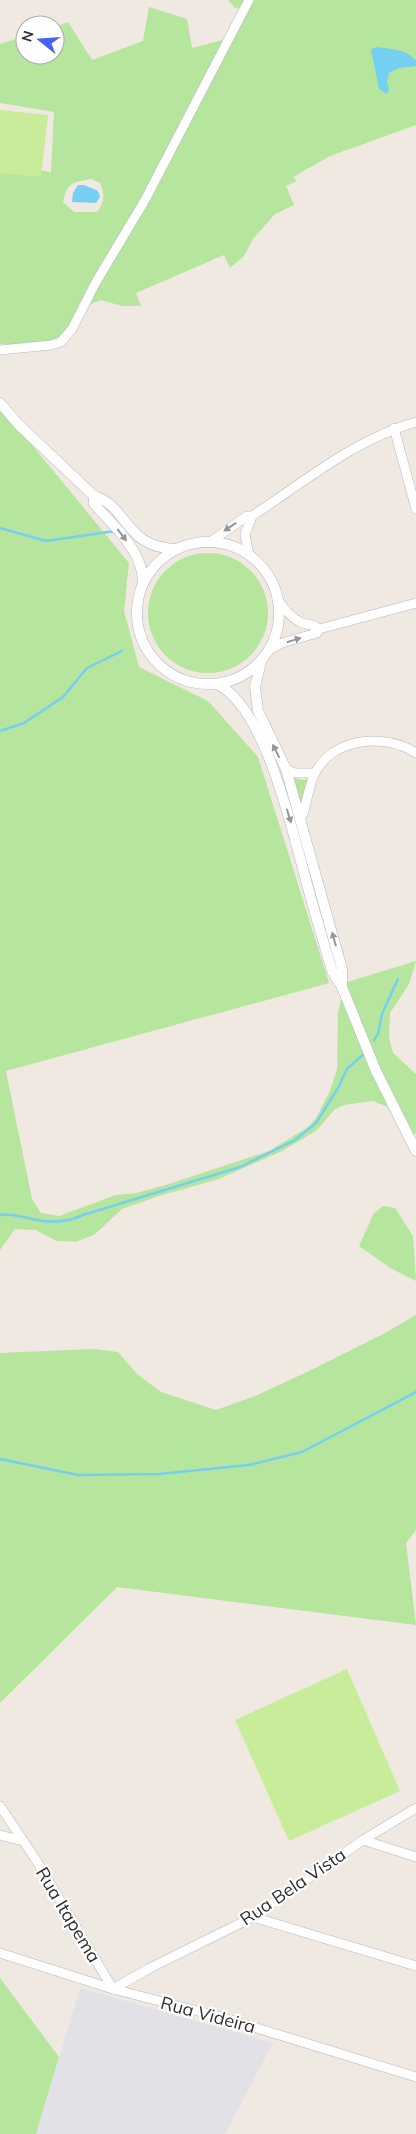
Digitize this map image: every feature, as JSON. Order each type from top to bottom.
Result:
[{"type":"street","points":[[0,350],[51,345],[61,342],[72,329],[96,282],[145,200],[249,0]]},
{"type":"street","points":[[0,403],[20,426],[94,496],[105,499],[133,532],[146,542],[165,549],[179,549]]},
{"type":"street","points":[[210,542],[247,516],[252,516],[370,439],[394,428],[416,422]]},
{"type":"street","points":[[394,428],[416,508]]},
{"type":"street","points":[[94,496],[94,504],[133,550],[143,575],[143,586],[138,607],[138,628],[146,648],[152,657],[167,671],[181,679],[196,684],[217,684],[242,676],[266,654],[282,643],[317,633],[319,629],[416,603]]},
{"type":"street","points":[[249,555],[245,534],[252,516]]},
{"type":"street","points":[[143,586],[154,568],[169,554],[179,549],[210,542],[230,546],[249,555],[264,570],[278,599],[294,618],[303,623],[314,625],[319,629]]},
{"type":"street","points":[[278,599],[279,620],[274,641],[266,654],[256,679],[256,703],[260,718],[286,769],[342,969],[342,987]]},
{"type":"street","points":[[217,684],[227,689],[242,705],[277,778],[332,971],[342,987],[376,1070],[416,1151]]},
{"type":"street","points":[[300,817],[303,814],[315,773],[334,753],[360,742],[386,741],[403,746],[416,753]]},
{"type":"street","points":[[286,769],[295,773],[315,773]]},
{"type":"street","name":"Rua Itapema","points":[[0,1806],[113,1989]]},
{"type":"street","name":"Rua Bela Vista","points":[[113,1989],[150,1968],[253,1917],[363,1840],[416,1808]]},
{"type":"street","points":[[0,1835],[23,1841]]},
{"type":"street","points":[[363,1840],[416,1857]]},
{"type":"street","points":[[253,1917],[416,1966]]},
{"type":"street","name":"Rua Videira","points":[[0,1953],[113,1989],[221,2018],[416,2077]]},
{"type":"shaded area","points":[[80,1988],[273,2043],[225,2134],[36,2134]]},
{"type":"green space","points":[[228,0],[416,0],[416,125],[330,156],[293,177],[297,181],[286,186],[294,205],[275,214],[253,239],[244,256],[230,268],[224,255],[136,293],[141,306],[122,306],[101,300],[86,306],[63,340],[24,345],[0,344],[0,164],[51,172],[54,112],[0,103],[0,44],[15,39],[15,65],[65,65],[65,23],[68,22],[92,60],[143,41],[149,7],[187,19],[192,48],[234,37],[243,9],[235,8]],"holes":[[[91,179],[100,183],[103,191],[102,205],[97,212],[74,212],[63,202],[71,184]]]},
{"type":"green space","points":[[0,110],[48,115],[41,177],[0,173]]},
{"type":"green space","points":[[0,406],[129,563],[124,611],[139,667],[208,701],[258,757],[329,983],[6,1071],[32,1199],[41,1213],[59,1216],[116,1195],[137,1193],[172,1183],[269,1151],[308,1127],[316,1118],[330,1091],[337,1069],[338,1014],[344,983],[416,961],[409,984],[390,1013],[389,1038],[393,1053],[416,1074],[416,1133],[413,1136],[390,1108],[373,1101],[344,1105],[335,1109],[316,1131],[282,1151],[219,1179],[122,1209],[94,1235],[75,1242],[56,1241],[36,1230],[15,1229],[0,1250]]},
{"type":"green space","points":[[208,553],[231,557],[251,570],[264,590],[268,613],[264,636],[251,656],[231,669],[208,673],[185,669],[165,656],[152,636],[148,613],[152,590],[165,570],[185,557]]},
{"type":"green space","points":[[292,777],[302,780],[309,779],[301,804]]},
{"type":"green space","points":[[383,1206],[395,1208],[413,1236],[416,1281],[392,1269],[359,1246],[374,1213]]},
{"type":"green space","points":[[416,1315],[416,1530],[406,1543],[416,1625],[117,1587],[0,1703],[0,1353],[93,1349],[118,1352],[137,1374],[161,1392],[216,1410],[255,1396],[307,1372],[385,1333]]},
{"type":"green space","points":[[347,1669],[400,1791],[289,1841],[235,1720]]},
{"type":"green space","points":[[0,1978],[59,2057],[36,2134],[0,2134]]},
{"type":"water","points":[[378,47],[402,51],[416,60],[416,66],[399,68],[389,73],[387,81],[389,89],[387,94],[379,89],[371,49]]},
{"type":"water","points":[[78,185],[84,185],[98,191],[100,197],[96,203],[72,202],[73,193]]},
{"type":"waterway","points":[[0,528],[46,541],[115,531]]},
{"type":"waterway","points":[[0,731],[24,723],[63,697],[87,668],[122,651]]},
{"type":"waterway","points":[[374,1040],[378,1034],[382,1014],[398,979]]},
{"type":"waterway","points":[[0,1215],[11,1215],[35,1220],[70,1220],[240,1167],[295,1140],[316,1123],[338,1088],[347,1069],[365,1053]]},
{"type":"waterway","points":[[0,1459],[78,1475],[159,1474],[249,1465],[302,1452],[416,1392]]}]
